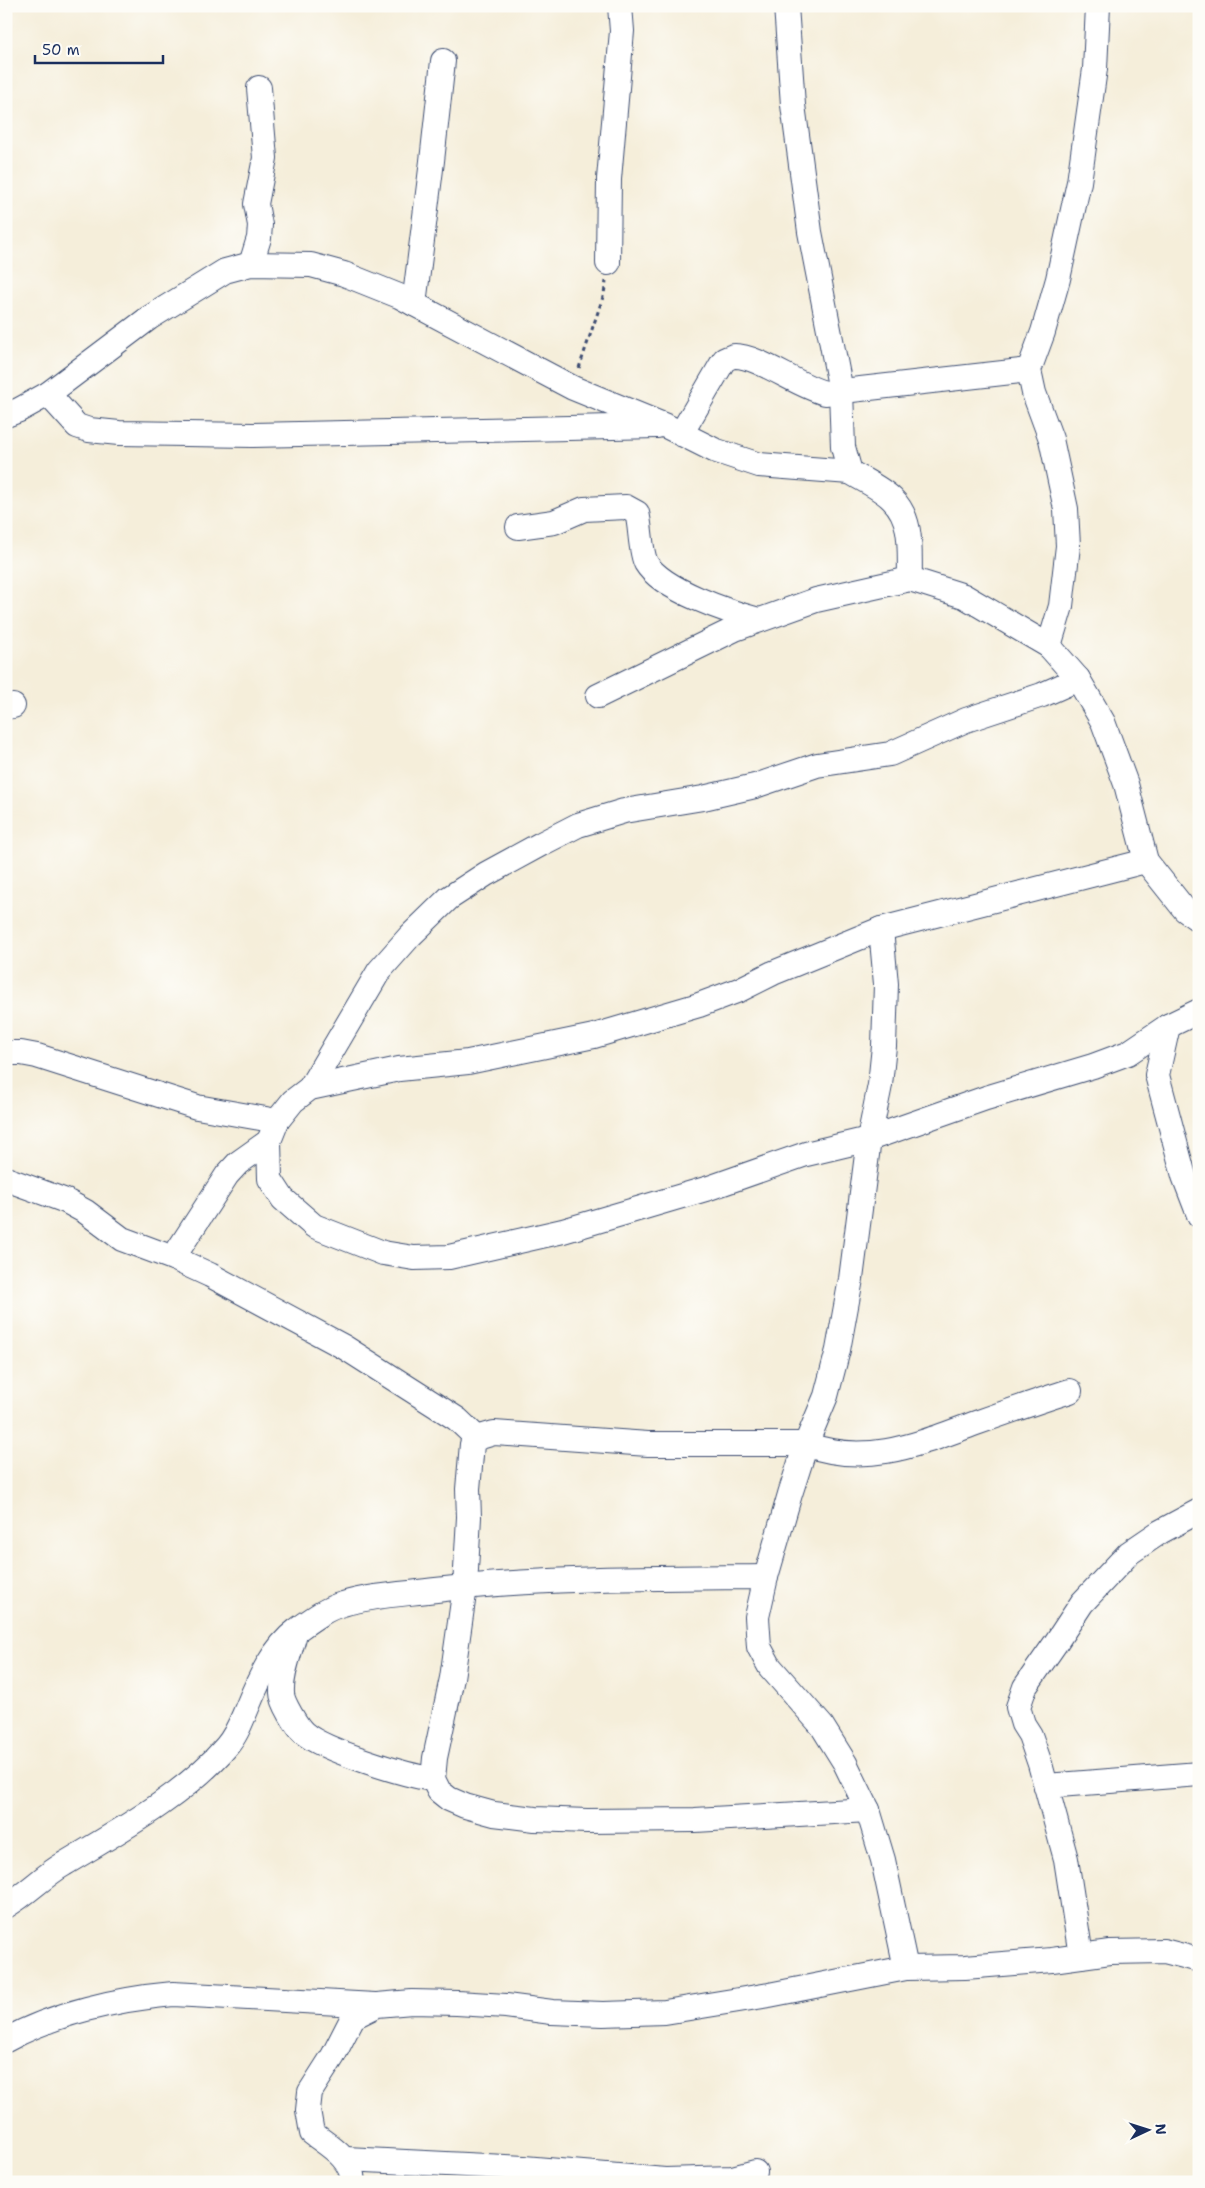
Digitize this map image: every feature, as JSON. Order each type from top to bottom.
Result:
[{"type":"street","points":[[608,264],[609,179],[622,31],[620,6]]},
{"type":"street","points":[[786,6],[793,105],[810,232],[841,391],[843,447],[850,472]]},
{"type":"street","points":[[1049,646],[1061,606],[1067,554],[1066,509],[1051,439],[1034,393],[1029,370],[1041,341],[1058,279],[1079,182],[1094,78],[1098,6]]},
{"type":"street","points":[[414,304],[443,61]]},
{"type":"street","points":[[251,264],[259,238],[260,225],[256,204],[265,158],[259,88]]},
{"type":"street","points":[[6,415],[48,394],[121,337],[187,293],[225,271],[251,264],[311,265],[344,274],[414,304],[573,388],[674,430],[714,450],[759,465],[850,472],[892,498],[904,513],[909,534],[910,579]]},
{"type":"street","points":[[674,430],[724,360],[734,356],[761,364],[812,390],[825,393],[1029,370]]},
{"type":"street","points":[[48,394],[77,426],[89,430],[119,433],[253,435],[674,430]]},
{"type":"street","points":[[518,527],[554,522],[584,509],[626,507],[637,513],[645,562],[656,574],[712,606],[759,620]]},
{"type":"street","points":[[598,696],[735,629],[816,600],[910,579],[964,596],[1049,646],[1078,679],[1103,722],[1126,784],[1146,861],[1185,910],[1199,920]]},
{"type":"street","points":[[173,1258],[227,1175],[273,1131],[293,1101],[310,1088],[378,972],[410,936],[449,898],[486,874],[578,825],[624,811],[704,798],[755,786],[817,765],[890,754],[966,720],[1042,695],[1078,679]]},
{"type":"street","points":[[310,1088],[399,1069],[468,1062],[594,1036],[699,1005],[739,990],[774,973],[880,929],[1146,861]]},
{"type":"street","points":[[880,929],[886,984],[886,1019],[880,1085],[869,1138],[851,1279],[838,1350],[826,1396],[806,1444],[766,1577],[757,1617],[759,1647],[770,1667],[822,1726],[845,1763],[868,1810],[883,1860],[906,1968]]},
{"type":"street","points":[[273,1131],[270,1179],[283,1199],[314,1226],[383,1253],[414,1258],[450,1257],[562,1231],[709,1188],[806,1154],[869,1138],[1128,1053],[1168,1026],[1199,1011]]},
{"type":"street","points":[[1168,1026],[1157,1075],[1184,1176],[1199,1215]]},
{"type":"street","points":[[6,1053],[36,1056],[273,1131]]},
{"type":"street","points":[[6,1179],[66,1201],[86,1212],[122,1239],[173,1258],[210,1275],[364,1359],[457,1418],[477,1438]]},
{"type":"street","points":[[868,1810],[686,1820],[587,1821],[535,1819],[494,1814],[465,1806],[448,1799],[439,1791],[433,1778],[435,1758],[452,1678],[464,1586],[472,1444],[477,1438],[494,1433],[648,1444],[806,1444],[824,1451],[846,1454],[898,1450],[1070,1391]]},
{"type":"street","points":[[1081,1956],[1066,1859],[1030,1735],[1023,1724],[1018,1707],[1025,1686],[1082,1603],[1129,1553],[1160,1532],[1199,1511]]},
{"type":"street","points":[[6,1906],[24,1896],[62,1865],[86,1852],[154,1808],[213,1762],[233,1738],[257,1685],[283,1643],[296,1631],[323,1613],[342,1604],[464,1586],[633,1577],[766,1577]]},
{"type":"street","points":[[296,1631],[285,1672],[282,1695],[291,1715],[304,1733],[324,1744],[376,1764],[418,1777],[433,1778]]},
{"type":"street","points":[[1046,1786],[1199,1774]]},
{"type":"street","points":[[6,2040],[56,2018],[142,1997],[173,1994],[377,2005],[457,2003],[569,2013],[665,2012],[740,2001],[906,1968],[965,1967],[1052,1960],[1110,1952],[1164,1951],[1199,1960]]},
{"type":"street","points":[[353,2182],[352,2173],[346,2159],[312,2133],[308,2110],[310,2092],[336,2050],[353,2017],[377,2005]]},
{"type":"street","points":[[346,2159],[524,2168],[665,2180],[732,2178],[756,2172]]},
{"type":"path","points":[[573,388],[604,294],[608,264]]}]
